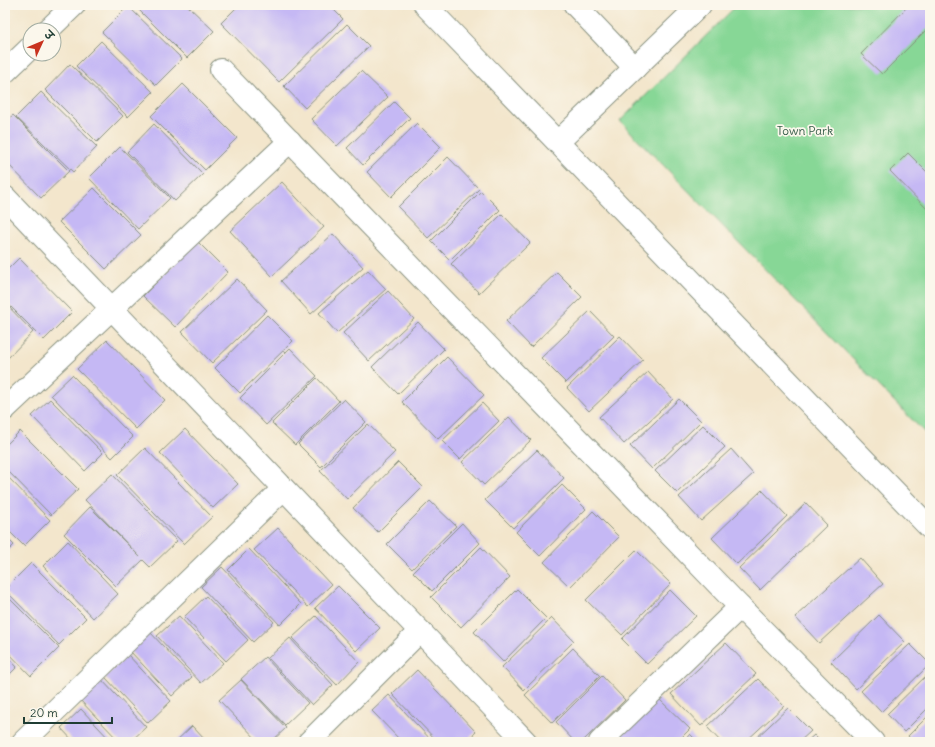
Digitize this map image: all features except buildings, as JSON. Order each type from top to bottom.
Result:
[{"type":"street","points":[[56,22],[74,5]]},
{"type":"street","points":[[425,5],[930,528]]},
{"type":"street","points":[[575,5],[635,68]]},
{"type":"street","points":[[558,142],[700,5]]},
{"type":"street","points":[[5,72],[22,56]]},
{"type":"street","points":[[222,70],[740,607],[873,742]]},
{"type":"street","points":[[5,409],[290,141]]},
{"type":"street","points":[[5,197],[526,742]]},
{"type":"street","points":[[23,742],[283,488]]},
{"type":"street","points":[[600,742],[740,607]]},
{"type":"street","points":[[309,742],[420,631]]},
{"type":"green space","name":"Town Park","points":[[737,5],[930,5],[930,438],[620,121]]}]
